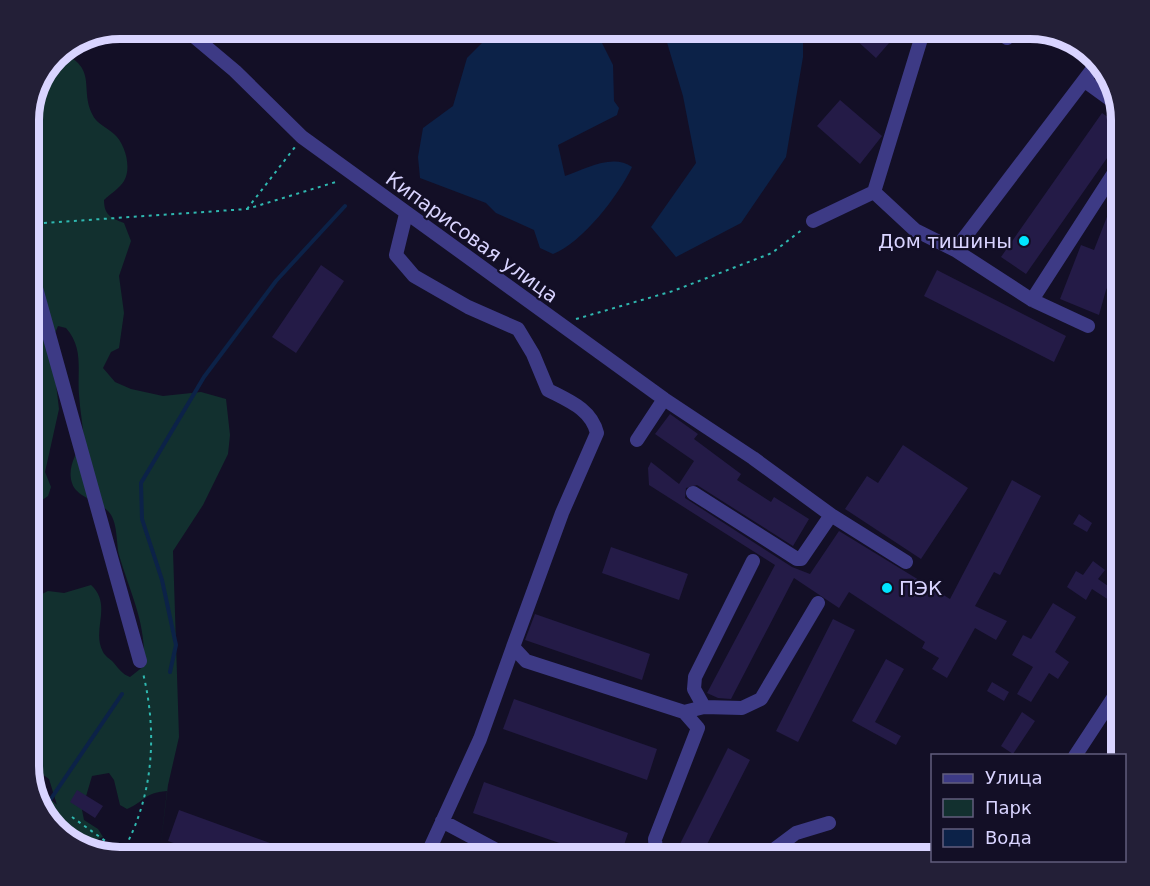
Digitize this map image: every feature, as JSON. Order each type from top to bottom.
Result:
[{"type":"street","name":"Кипарисовая улица","points":[[198,39],[235,71],[302,137],[559,323]]},
{"type":"street","points":[[813,221],[874,192],[921,39]]},
{"type":"street","points":[[955,249],[1093,70]]},
{"type":"street","points":[[1085,81],[1108,98]]},
{"type":"street","points":[[1032,300],[1111,179]]},
{"type":"street","points":[[874,192],[915,230],[955,249],[1032,300],[1088,326]]},
{"type":"street","points":[[406,214],[396,255],[414,276],[468,307],[518,329],[533,354],[548,390],[580,407],[594,422],[597,433],[562,513],[480,739],[431,847]]},
{"type":"street","points":[[39,299],[140,661]]},
{"type":"street","points":[[559,323],[664,399],[831,514],[906,562]]},
{"type":"street","points":[[637,440],[664,399]]},
{"type":"street","points":[[693,493],[797,559],[801,559],[831,514]]},
{"type":"street","points":[[704,707],[694,689],[695,677],[753,561]]},
{"type":"street","points":[[684,712],[704,707],[742,708],[761,699],[818,603]]},
{"type":"street","points":[[513,647],[526,661],[684,712],[698,728],[656,839],[656,847]]},
{"type":"street","points":[[1076,754],[1111,702]]},
{"type":"street","points":[[442,821],[491,847]]},
{"type":"street","points":[[778,847],[796,833],[829,823]]},
{"type":"path","points":[[247,209],[302,137]]},
{"type":"path","points":[[39,223],[247,209],[355,176]]},
{"type":"path","name":"Кипарисовая улица","points":[[559,323],[673,291],[772,253],[813,221]]},
{"type":"path","points":[[125,847],[132,835],[145,792],[152,756],[148,694],[140,661]]},
{"type":"path","points":[[72,817],[112,846]]},
{"type":"green space","points":[[70,57],[80,65],[84,73],[90,110],[98,122],[118,138],[124,149],[127,163],[124,181],[104,200],[107,213],[124,223],[131,241],[119,276],[124,313],[119,348],[111,352],[103,368],[115,382],[131,389],[163,396],[201,392],[226,399],[230,435],[228,454],[203,505],[173,551],[179,737],[168,785],[160,847],[167,791],[149,795],[127,809],[120,805],[114,780],[109,773],[92,776],[82,810],[84,820],[98,829],[103,837],[96,840],[101,844],[84,839],[56,815],[44,793],[57,805],[49,779],[40,774],[40,595],[48,591],[64,593],[91,585],[100,601],[99,635],[104,653],[123,673],[130,677],[144,666],[143,635],[119,555],[114,520],[108,511],[78,492],[72,483],[71,466],[84,441],[78,360],[72,336],[66,328],[58,326],[51,342],[59,409],[45,472],[51,487],[48,496],[39,502],[39,115],[45,89],[53,75]]},
{"type":"water","points":[[486,39],[600,39],[613,65],[614,101],[619,108],[617,115],[558,145],[565,176],[608,162],[624,163],[632,167],[618,191],[598,217],[576,240],[553,254],[540,248],[534,230],[496,213],[486,203],[420,178],[418,157],[423,128],[453,106],[467,58]]},
{"type":"water","points":[[666,39],[803,39],[803,57],[786,157],[741,223],[676,257],[651,227],[696,163],[683,96]]},
{"type":"building","points":[[855,39],[892,39],[876,58]]},
{"type":"building","points":[[840,100],[882,136],[860,164],[817,126]]},
{"type":"building","points":[[1102,113],[1111,119],[1111,152],[1026,274],[1001,257]]},
{"type":"building","points":[[1111,207],[1111,279],[1099,315],[1060,299],[1081,245],[1094,250]]},
{"type":"building","points":[[321,265],[344,281],[296,353],[272,337]]},
{"type":"building","points":[[937,270],[1066,336],[1054,362],[924,296]]},
{"type":"building","points":[[670,414],[698,434],[694,439],[741,474],[737,480],[771,502],[774,497],[809,519],[793,546],[697,485],[686,488],[685,498],[792,567],[810,574],[839,531],[950,599],[1012,480],[1041,496],[1000,575],[994,572],[975,606],[1007,621],[996,640],[975,628],[947,678],[932,669],[939,658],[922,648],[925,642],[849,592],[839,608],[794,578],[731,699],[718,698],[707,693],[775,565],[649,485],[648,468],[651,462],[679,484],[694,461],[655,434]]},
{"type":"building","points":[[903,445],[968,488],[921,559],[845,509],[867,476],[878,483]]},
{"type":"building","points":[[1079,514],[1092,523],[1087,532],[1073,524]]},
{"type":"building","points":[[611,547],[688,574],[679,600],[602,573]]},
{"type":"building","points":[[1093,561],[1105,570],[1098,579],[1111,588],[1111,601],[1092,589],[1086,600],[1067,587],[1076,571],[1083,575]]},
{"type":"building","points":[[1053,603],[1076,617],[1055,652],[1069,662],[1058,679],[1049,673],[1031,702],[1017,694],[1033,667],[1012,655],[1023,635],[1031,639]]},
{"type":"building","points":[[535,614],[650,654],[642,680],[525,640]]},
{"type":"building","points":[[833,619],[855,630],[798,742],[776,731]]},
{"type":"building","points":[[886,659],[904,669],[875,722],[901,736],[896,745],[852,721]]},
{"type":"building","points":[[992,682],[1009,692],[1004,701],[987,691]]},
{"type":"building","points":[[514,699],[657,749],[647,780],[503,729]]},
{"type":"building","points":[[1022,712],[1035,721],[1013,754],[1001,746]]},
{"type":"building","points":[[728,748],[750,760],[706,847],[678,847]]},
{"type":"building","points":[[484,782],[628,833],[623,847],[571,847],[473,813]]},
{"type":"building","points":[[77,790],[103,806],[95,818],[70,802]]},
{"type":"building","points":[[179,810],[281,847],[184,847],[168,841]]},
{"type":"waterway","points":[[170,672],[176,645],[162,580],[142,519],[141,483],[204,377],[276,281],[345,206]]},
{"type":"waterway","points":[[48,803],[122,694]]},
{"type":"place","name":"Дом тишины","points":[[1024,241]]},
{"type":"place","name":"ПЭК","points":[[887,588]]}]
